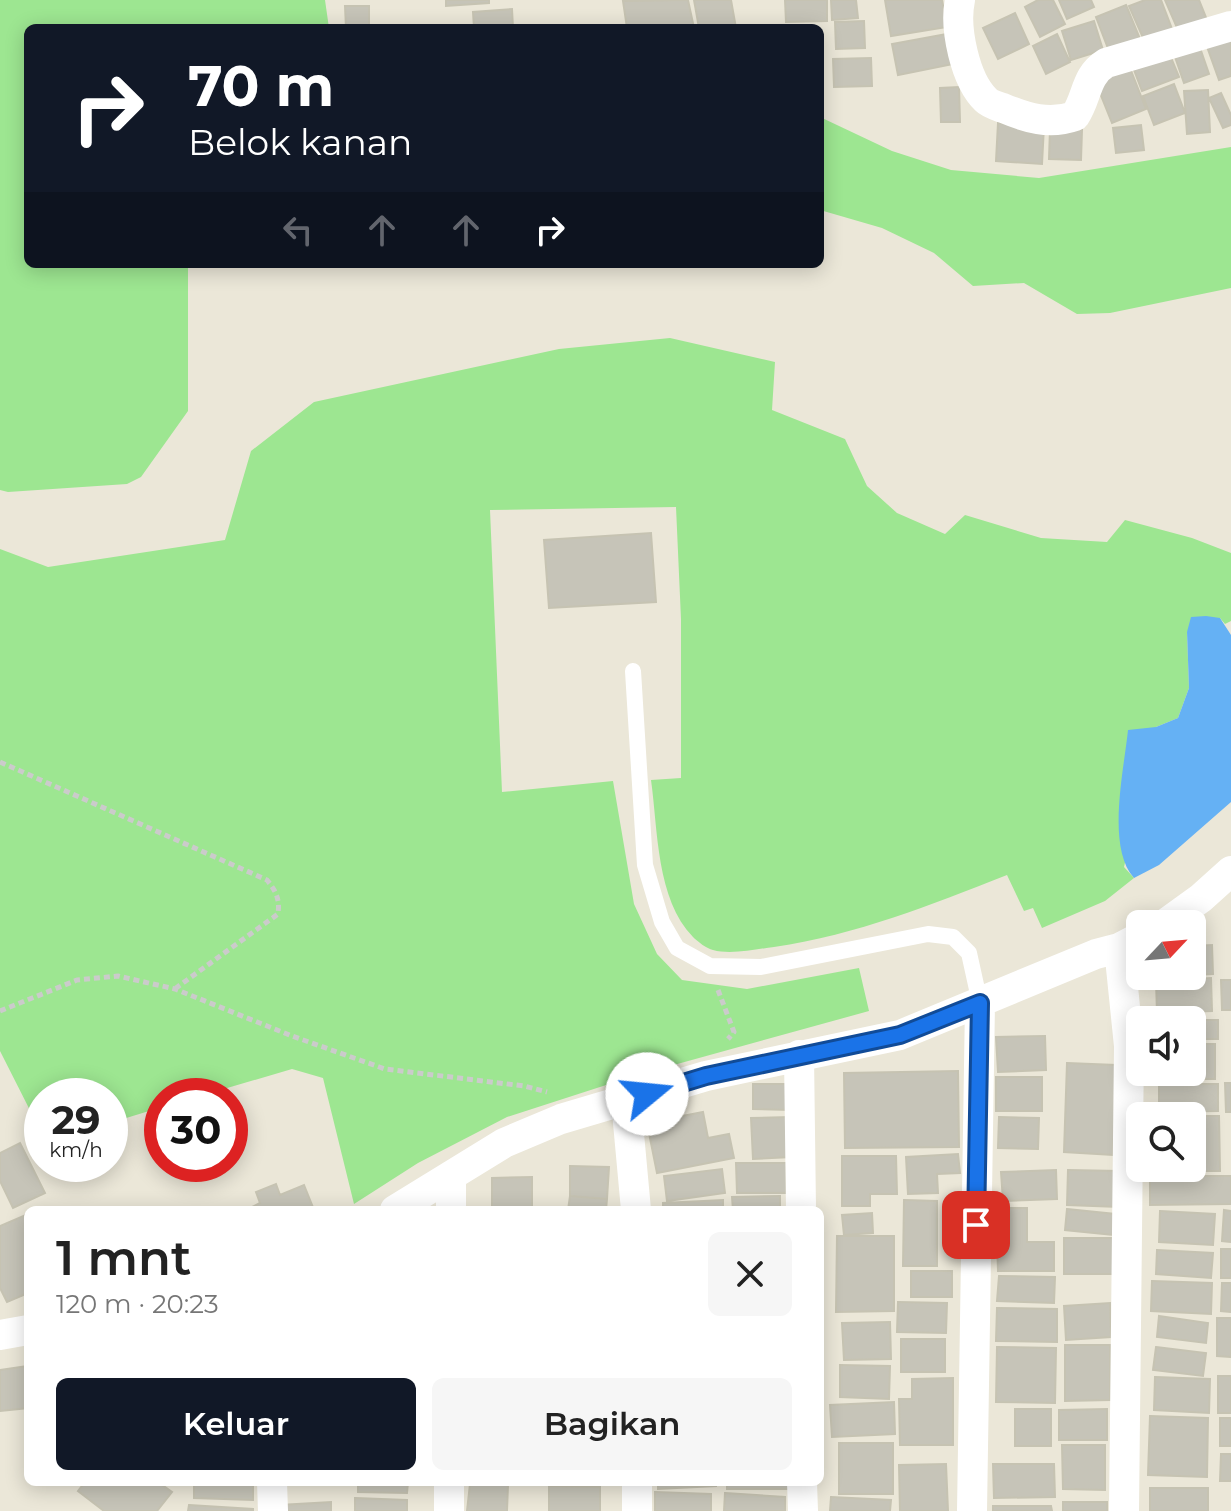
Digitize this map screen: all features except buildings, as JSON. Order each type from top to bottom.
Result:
[{"type":"street","points":[[960,0],[957,15],[968,75],[987,101],[1028,118],[1061,121],[1075,116],[1085,100],[1089,77],[1106,63],[1231,26]]},
{"type":"street","points":[[1184,910],[1231,871]]},
{"type":"street","points":[[402,1206],[504,1143],[561,1119],[706,1076],[900,1035],[1126,944]]},
{"type":"street","points":[[1124,1511],[1130,990]]},
{"type":"street","points":[[972,1511],[980,1003]]},
{"type":"street","points":[[799,1055],[801,1206]]},
{"type":"street","points":[[626,1101],[636,1206]]},
{"type":"street","points":[[451,1177],[451,1206]]},
{"type":"street","points":[[0,1335],[24,1331]]},
{"type":"street","points":[[272,1486],[273,1511]]},
{"type":"street","points":[[449,1486],[449,1511]]},
{"type":"street","points":[[637,1486],[637,1511]]},
{"type":"street","points":[[802,1486],[803,1511]]},
{"type":"lane","points":[[633,671],[645,865],[662,922],[677,948],[710,966],[761,967],[928,934],[953,937],[969,953],[980,1003]]},
{"type":"path","points":[[0,762],[267,880],[276,891],[278,914],[175,989]]},
{"type":"path","points":[[706,1076],[718,1052],[734,1032],[710,966]]},
{"type":"path","points":[[0,1011],[77,980],[118,976],[175,989],[385,1069],[524,1086],[554,1094]]},
{"type":"green space","points":[[0,0],[325,0],[328,24],[24,24],[24,268],[188,268],[188,411],[141,477],[127,484],[0,490]]},
{"type":"green space","points":[[824,119],[892,151],[951,170],[1039,178],[1231,147],[1231,288],[1110,313],[1077,314],[1024,283],[973,286],[934,253],[882,228],[824,211]]},
{"type":"green space","points":[[670,338],[775,362],[772,410],[845,439],[867,486],[897,513],[945,534],[965,515],[1041,538],[1107,542],[1125,520],[1192,538],[1231,553],[1231,621],[1225,624],[1220,618],[1187,632],[1189,688],[1178,718],[1156,727],[1124,867],[1134,878],[1105,901],[1042,928],[1033,908],[1024,911],[1007,875],[921,908],[835,935],[744,951],[728,952],[705,947],[681,921],[665,884],[651,780],[681,778],[681,619],[676,507],[490,510],[502,792],[613,781],[634,904],[657,954],[682,980],[747,989],[859,968],[869,1011],[634,1076],[507,1117],[418,1163],[354,1204],[323,1078],[292,1069],[248,1082],[248,1078],[144,1078],[144,1113],[128,1117],[128,1078],[24,1078],[24,1098],[0,1051],[0,549],[48,567],[225,540],[251,451],[314,402],[559,349]]},
{"type":"water","points":[[1191,617],[1220,618],[1231,635],[1231,802],[1159,865],[1134,878],[1126,864],[1119,828],[1128,730],[1156,727],[1178,718],[1189,688],[1187,632]]},
{"type":"route","points":[[647,1094],[706,1076],[900,1035],[980,1003],[976,1225]]}]
